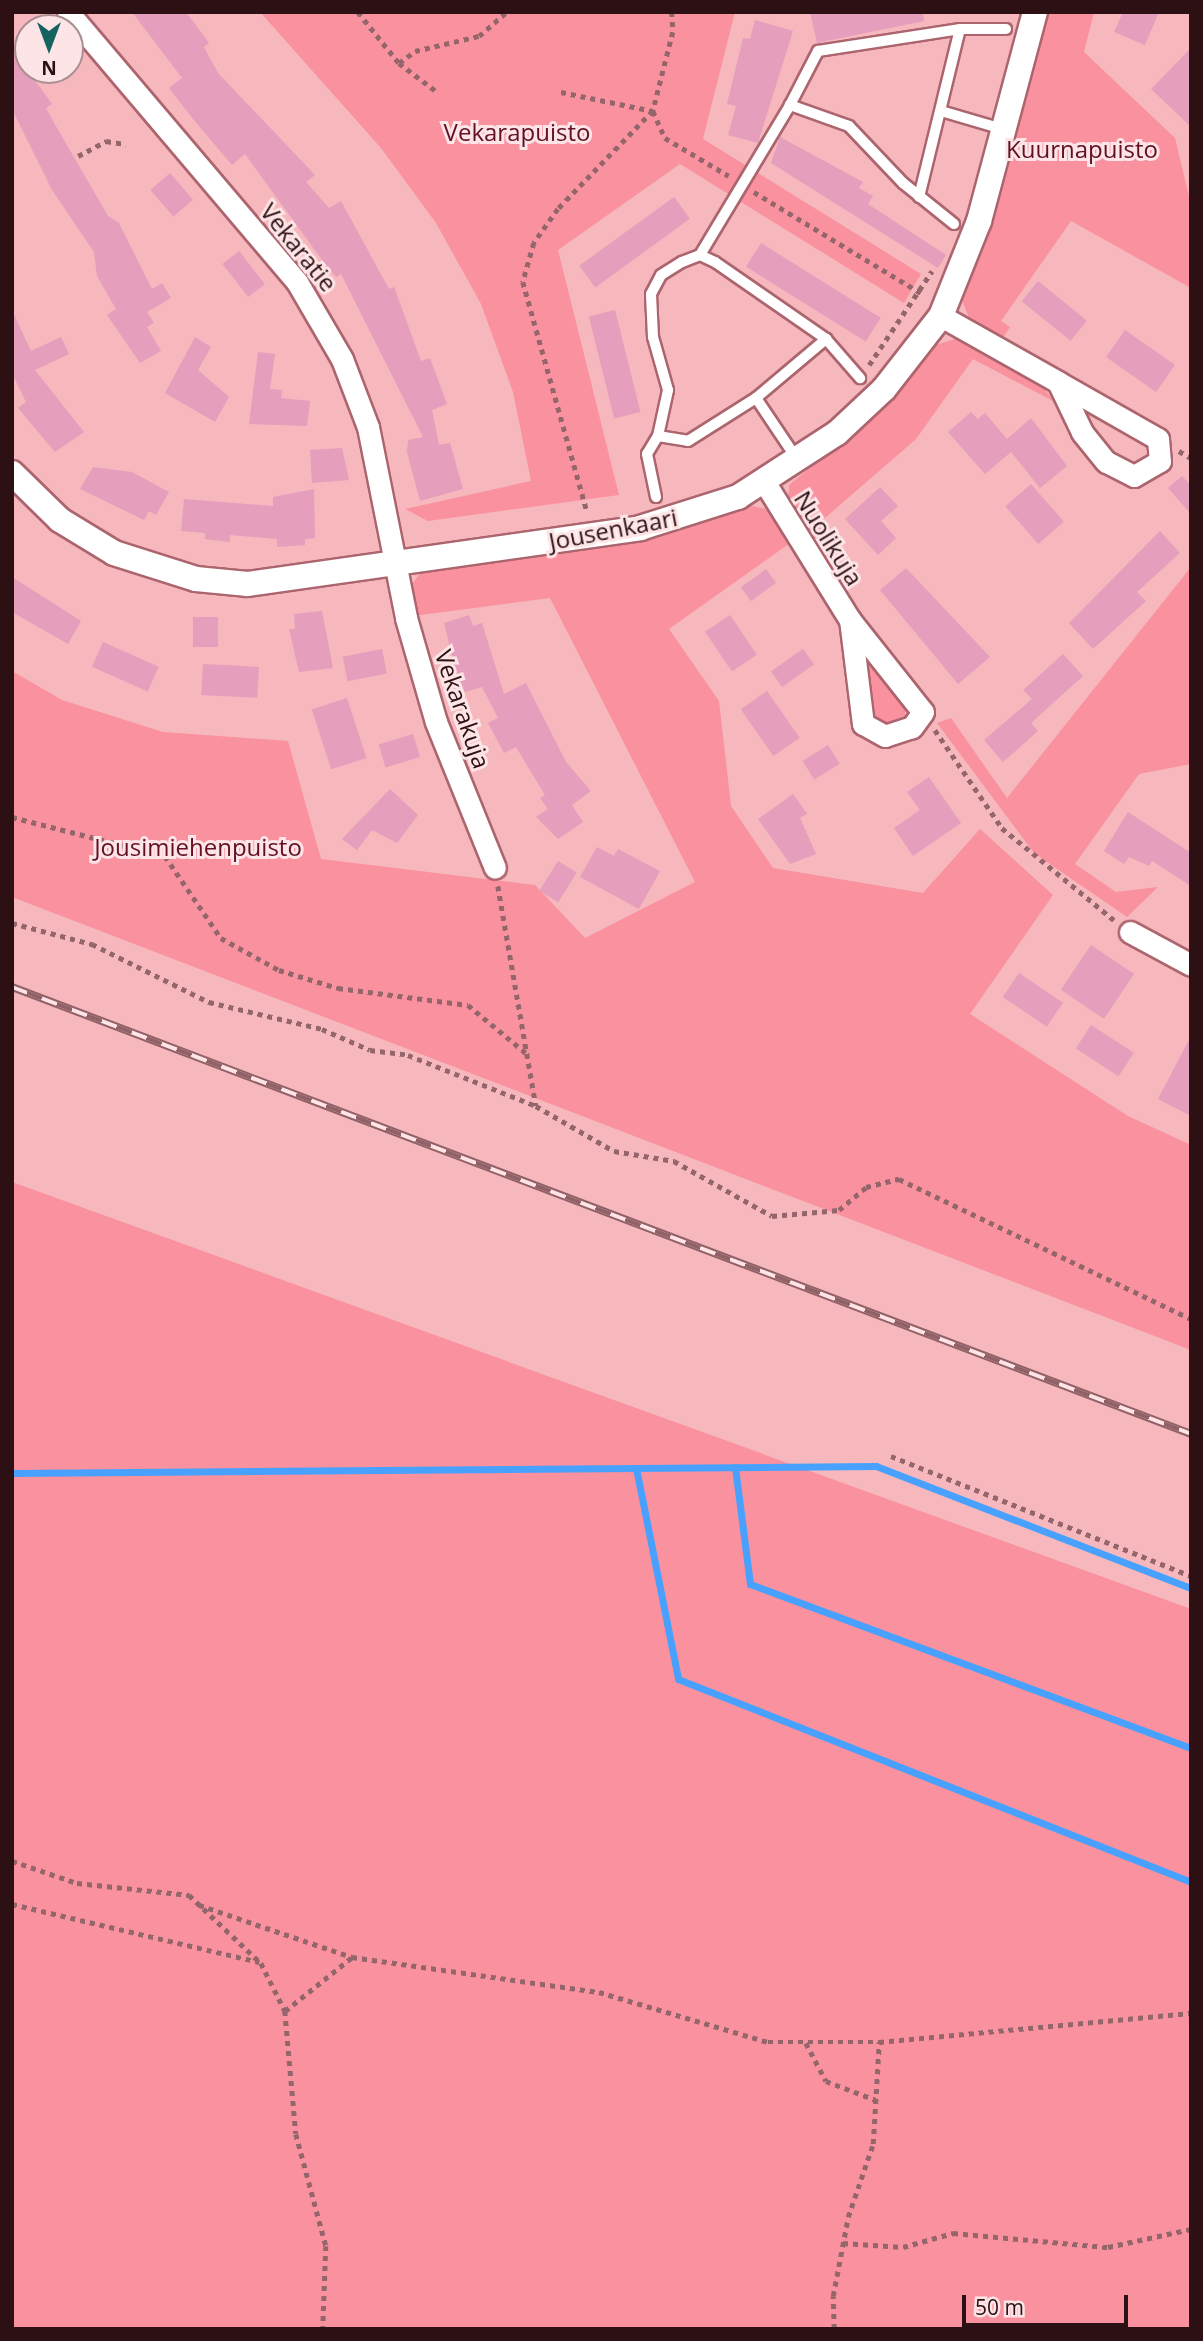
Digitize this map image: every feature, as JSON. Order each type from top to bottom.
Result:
[{"type":"street","name":"Vekaratie","points":[[68,12],[315,309],[368,427],[394,564]]},
{"type":"street","name":"Jousenkaari","points":[[12,473],[86,538],[147,567],[196,579],[248,584],[662,524],[765,483],[799,461],[884,389],[941,316],[979,221],[1035,12]]},
{"type":"street","points":[[941,316],[1058,382],[1158,439],[1160,461],[1134,476],[1106,462],[1082,432],[1058,382]]},
{"type":"street","name":"Nuolikuja","points":[[765,483],[850,620],[923,712],[912,727],[885,736],[863,724],[850,620]]},
{"type":"street","name":"Vekarakuja","points":[[394,564],[436,722],[495,868]]},
{"type":"street","points":[[1130,932],[1191,965]]},
{"type":"lane","points":[[919,197],[960,29]]},
{"type":"lane","points":[[656,497],[647,454],[658,436],[668,390],[653,337],[651,294],[660,275],[700,256],[790,105],[818,51],[960,29],[1006,29]]},
{"type":"lane","points":[[790,105],[849,126],[919,197],[954,224]]},
{"type":"lane","points":[[941,111],[1002,129]]},
{"type":"lane","points":[[700,256],[826,339],[860,378]]},
{"type":"lane","points":[[658,436],[688,441],[756,398],[826,339]]},
{"type":"lane","points":[[756,398],[799,461]]},
{"type":"path","points":[[358,12],[399,63],[436,91]]},
{"type":"path","points":[[399,63],[415,51],[479,36],[507,12]]},
{"type":"path","points":[[561,92],[653,111],[558,209],[534,243],[523,282],[587,511]]},
{"type":"path","points":[[78,156],[106,141],[126,144]]},
{"type":"path","points":[[923,712],[1002,828],[1061,883],[1130,932]]},
{"type":"path","points":[[12,817],[165,856],[221,937],[279,970],[338,988],[468,1005],[527,1054]]},
{"type":"path","points":[[495,868],[536,1106]]},
{"type":"path","points":[[12,923],[92,944],[209,1002],[321,1029],[370,1050],[408,1055],[536,1106],[614,1151],[674,1161],[765,1212],[839,1210],[866,1187],[899,1179],[1191,1319]]},
{"type":"path","points":[[891,1456],[1191,1576]]},
{"type":"path","points":[[12,1861],[76,1883],[188,1895],[261,1963],[285,2011],[296,2134],[326,2246],[323,2329]]},
{"type":"path","points":[[12,1903],[261,1963]]},
{"type":"path","points":[[199,1905],[352,1957],[598,1992],[768,2042],[879,2042],[1191,2013]]},
{"type":"path","points":[[285,2011],[352,1957]]},
{"type":"path","points":[[806,2042],[825,2081],[876,2100]]},
{"type":"path","points":[[834,2329],[843,2243],[873,2144],[879,2042]]},
{"type":"path","points":[[843,2243],[903,2247],[953,2233],[1108,2247],[1191,2229]]},
{"type":"green space","name":"Vekarapuisto","points":[[260,12],[735,12],[703,139],[921,274],[904,303],[680,164],[558,250],[619,495],[428,521],[405,509],[531,481],[513,392],[481,304],[436,223],[381,148]]},
{"type":"green space","name":"Kuurnapuisto","points":[[1044,12],[1094,12],[1084,52],[1175,138],[1191,205],[1191,288],[1071,221],[1001,321],[1010,327],[1002,339],[971,323],[962,300]]},
{"type":"green space","points":[[962,337],[1037,378],[1053,401],[973,359],[916,439],[818,524],[848,569],[834,574],[788,504],[789,485],[843,441],[932,346]]},
{"type":"green space","name":"Jousimiehenpuisto","points":[[747,505],[766,509],[793,541],[669,629],[719,701],[731,806],[773,868],[923,893],[980,829],[1053,895],[970,1014],[1128,1116],[1191,1145],[1191,1350],[12,897],[12,671],[62,700],[163,732],[288,741],[321,859],[535,885],[585,938],[695,882],[550,598],[413,616],[409,588],[422,571],[664,533]]},
{"type":"green space","points":[[1191,567],[1191,764],[1139,774],[1075,864],[1116,892],[1158,887],[1127,917],[1034,853],[937,723],[951,718],[1007,798]]},
{"type":"green space","points":[[863,643],[905,705],[905,720],[887,731],[870,724]]},
{"type":"green space","points":[[12,1182],[1191,1609],[1191,2329],[12,2329]]},
{"type":"building","points":[[132,12],[186,12],[209,43],[204,47],[218,73],[315,175],[306,182],[329,208],[341,201],[389,289],[394,287],[421,361],[430,358],[447,404],[432,410],[439,445],[450,443],[463,489],[420,501],[407,452],[408,440],[423,437],[341,274],[336,277],[325,264],[245,154],[232,165],[193,119],[169,88],[182,78]]},
{"type":"building","points":[[810,12],[923,12],[924,21],[817,43]]},
{"type":"building","points":[[1123,12],[1159,12],[1145,45],[1114,32]]},
{"type":"building","points":[[755,20],[793,31],[758,143],[728,135],[736,106],[727,104],[743,38],[750,39]]},
{"type":"building","points":[[1191,48],[1191,127],[1151,89]]},
{"type":"building","points":[[12,49],[14,84],[37,84],[52,104],[46,108],[53,121],[108,216],[119,223],[152,289],[162,283],[171,298],[147,312],[154,323],[147,327],[161,351],[140,363],[107,315],[116,309],[97,276],[94,252],[52,190],[12,109]]},
{"type":"building","points":[[780,137],[863,182],[859,188],[873,196],[868,204],[946,255],[938,268],[771,163]]},
{"type":"building","points":[[170,173],[193,199],[173,216],[150,190]]},
{"type":"building","points":[[674,197],[690,219],[595,288],[579,266]]},
{"type":"building","points":[[761,243],[881,318],[866,341],[746,267]]},
{"type":"building","points":[[239,251],[265,284],[248,297],[222,264]]},
{"type":"building","points":[[1038,281],[1087,321],[1071,341],[1022,301]]},
{"type":"building","points":[[12,310],[31,351],[61,337],[69,354],[35,370],[84,432],[55,452],[18,408],[26,402],[12,373]]},
{"type":"building","points":[[615,310],[640,412],[614,418],[589,317]]},
{"type":"building","points":[[1125,330],[1175,365],[1156,392],[1106,357]]},
{"type":"building","points":[[195,337],[211,347],[198,370],[229,397],[215,422],[165,393]]},
{"type":"building","points":[[258,352],[275,354],[270,389],[282,390],[281,398],[310,401],[307,426],[249,424]]},
{"type":"building","points":[[971,412],[978,419],[985,413],[1007,439],[1031,418],[1067,466],[1040,488],[1011,452],[985,474],[948,432]]},
{"type":"building","points":[[342,448],[349,480],[312,483],[310,450]]},
{"type":"building","points":[[93,467],[132,472],[169,492],[156,515],[149,511],[144,520],[80,489]]},
{"type":"building","points":[[1182,476],[1191,486],[1191,514],[1168,488]]},
{"type":"building","points":[[1031,484],[1064,522],[1038,544],[1005,506]]},
{"type":"building","points":[[880,487],[898,506],[881,521],[896,538],[878,555],[845,519]]},
{"type":"building","points":[[314,489],[315,538],[305,539],[305,545],[277,547],[277,539],[230,535],[230,542],[205,539],[205,533],[181,531],[184,499],[273,506],[273,497]]},
{"type":"building","points":[[1160,531],[1180,553],[1137,592],[1146,601],[1093,649],[1069,623]]},
{"type":"building","points":[[906,568],[990,657],[958,684],[880,590]]},
{"type":"building","points":[[766,569],[776,583],[751,601],[741,587]]},
{"type":"building","points":[[12,577],[81,621],[68,644],[12,612]]},
{"type":"building","points":[[322,611],[333,668],[299,672],[289,629],[295,629],[294,614]]},
{"type":"building","points":[[469,615],[473,626],[482,623],[504,694],[526,683],[566,762],[591,791],[572,805],[583,822],[558,839],[536,817],[548,809],[540,798],[545,795],[516,747],[504,753],[488,723],[498,718],[482,687],[461,693],[444,623]]},
{"type":"building","points":[[730,615],[757,655],[732,672],[705,632]]},
{"type":"building","points":[[193,617],[218,617],[218,647],[193,647]]},
{"type":"building","points":[[103,642],[159,667],[148,691],[92,667]]},
{"type":"building","points":[[382,649],[387,674],[348,681],[343,657]]},
{"type":"building","points":[[803,649],[814,665],[782,687],[771,671]]},
{"type":"building","points":[[1063,654],[1083,676],[1031,723],[1038,731],[1003,762],[984,740],[1032,699],[1023,690]]},
{"type":"building","points":[[203,664],[259,667],[257,698],[201,695]]},
{"type":"building","points":[[767,691],[800,738],[773,756],[741,709]]},
{"type":"building","points":[[347,698],[366,758],[331,769],[312,709]]},
{"type":"building","points":[[413,734],[420,757],[386,767],[379,745]]},
{"type":"building","points":[[828,745],[840,764],[814,780],[803,761]]},
{"type":"building","points":[[929,777],[961,823],[913,856],[894,828],[920,810],[907,792]]},
{"type":"building","points":[[390,789],[418,815],[397,843],[372,830],[357,850],[342,839]]},
{"type":"building","points":[[793,794],[807,814],[800,818],[816,854],[790,864],[758,819]]},
{"type":"building","points":[[1128,812],[1191,853],[1191,886],[1152,861],[1149,866],[1129,857],[1124,864],[1104,851]]},
{"type":"building","points":[[597,847],[614,856],[618,849],[660,871],[639,909],[580,877]]},
{"type":"building","points":[[558,861],[577,873],[558,902],[539,891]]},
{"type":"building","points":[[1091,945],[1134,974],[1104,1019],[1061,990]]},
{"type":"building","points":[[1019,973],[1063,1003],[1047,1027],[1003,997]]},
{"type":"building","points":[[1091,1025],[1134,1053],[1119,1076],[1076,1048]]},
{"type":"building","points":[[1191,1036],[1191,1116],[1158,1099]]},
{"type":"waterway","points":[[12,1473],[876,1466],[1191,1588]]},
{"type":"waterway","points":[[735,1467],[750,1584],[1191,1748]]},
{"type":"waterway","points":[[636,1468],[678,1679],[1191,1882]]},
{"type":"railway","points":[[12,987],[1191,1434]]}]
